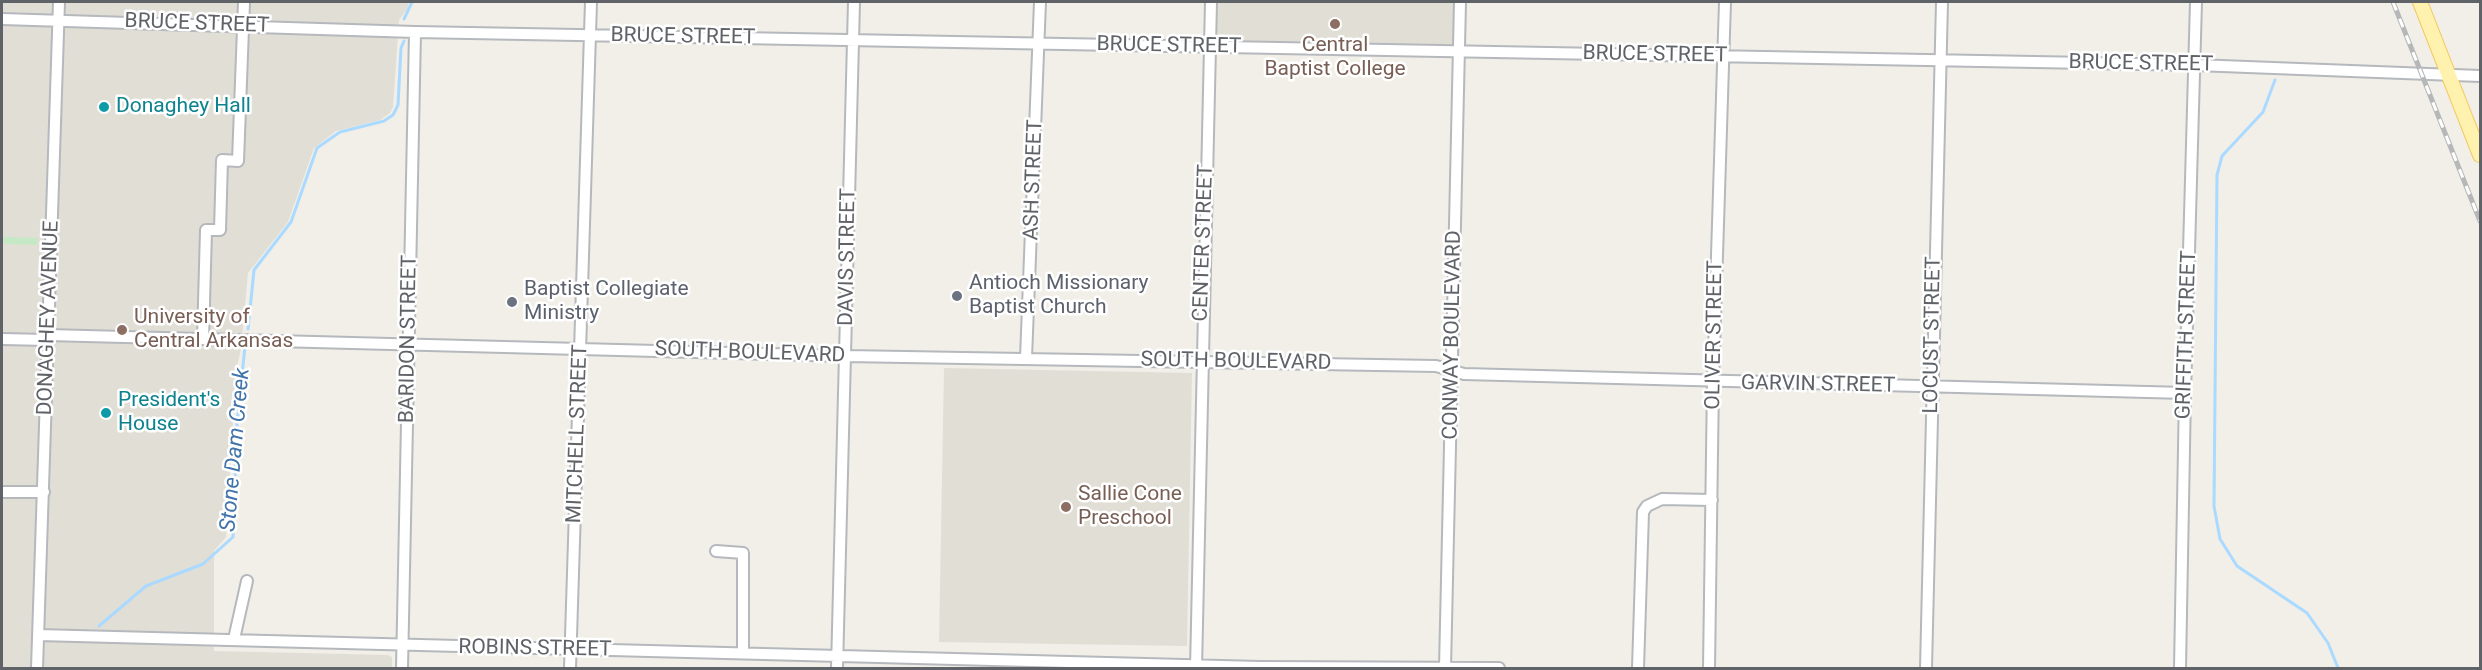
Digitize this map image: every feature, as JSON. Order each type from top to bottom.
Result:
[{"type":"main road","points":[[2421,2],[2481,154]]},
{"type":"street","name":"DONAGHEY AVENUE","points":[[37,669],[58,2]]},
{"type":"street","points":[[203,339],[206,230],[220,230],[222,160],[238,161],[244,2]]},
{"type":"street","name":"MITCHELL STREET","points":[[570,669],[591,2]]},
{"type":"street","name":"DAVIS STREET","points":[[838,663],[854,2]]},
{"type":"street","name":"ASH STREET","points":[[1026,358],[1040,2]]},
{"type":"street","name":"CENTER STREET","points":[[1196,667],[1201,362],[1211,2]]},
{"type":"street","name":"CONWAY BOULEVARD","points":[[1445,668],[1460,2]]},
{"type":"street","name":"OLIVER STREET","points":[[1709,669],[1713,382],[1725,2]]},
{"type":"street","name":"LOCUST STREET","points":[[1926,669],[1942,2]]},
{"type":"street","name":"GRIFFITH STREET","points":[[2180,669],[2184,393],[2196,65],[2196,2]]},
{"type":"street","name":"BRUCE STREET","points":[[2,19],[415,32],[2196,65],[2481,76]]},
{"type":"street","name":"BARIDON STREET","points":[[402,669],[415,32]]},
{"type":"street","name":"SOUTH BOULEVARD","points":[[2,339],[203,339],[409,343],[846,356],[1436,366],[1452,371]]},
{"type":"street","name":"GARVIN STREET","points":[[1452,371],[1464,375],[2184,393]]},
{"type":"street","points":[[2,492],[44,492]]},
{"type":"street","points":[[1638,669],[1643,512],[1647,506],[1662,499],[1712,500]]},
{"type":"street","points":[[716,550],[743,553],[743,653]]},
{"type":"street","points":[[234,639],[247,581]]},
{"type":"street","name":"ROBINS STREET","points":[[38,635],[79,638],[234,639],[402,646],[743,653],[838,663],[1499,669]]},
{"type":"shaded area","name":"University of Central Arkansas","points":[[2,2],[409,2],[399,20],[393,107],[390,113],[380,120],[336,131],[314,148],[288,222],[248,273],[241,349],[236,370],[226,537],[214,551],[214,651],[388,655],[392,657],[392,668],[2,668]]},
{"type":"shaded area","name":"Central Baptist College","points":[[1209,2],[1460,2],[1459,51],[1210,47]]},
{"type":"shaded area","name":"Sallie Cone Preschool","points":[[944,368],[1192,373],[1187,646],[939,642]]},
{"type":"green space","points":[[5,237],[38,238],[37,245],[5,244],[2,240]]},
{"type":"waterway","name":"Stone Dam Creek","points":[[404,19],[412,2]]},
{"type":"waterway","name":"Stone Dam Creek","points":[[248,329],[254,270],[291,222],[317,148],[340,132],[384,121],[393,115],[398,105],[401,48],[404,41]]},
{"type":"waterway","points":[[2275,80],[2263,112],[2222,156],[2217,175],[2214,506],[2220,539],[2237,566],[2307,613],[2328,643],[2338,668]]},
{"type":"waterway","name":"Stone Dam Creek","points":[[99,626],[146,586],[203,564],[233,537],[237,424],[245,346]]},
{"type":"railway","points":[[2393,2],[2480,221]]},
{"type":"place","name":"Central Baptist College","points":[[1335,24]]},
{"type":"place","name":"Donaghey Hall","points":[[104,107]]},
{"type":"place","name":"Antioch Missionary Baptist Church","points":[[957,296]]},
{"type":"place","name":"Baptist Collegiate Ministry","points":[[512,302]]},
{"type":"place","name":"University of Central Arkansas","points":[[122,330]]},
{"type":"place","name":"President's House","points":[[106,413]]},
{"type":"place","name":"Sallie Cone Preschool","points":[[1066,507]]}]
